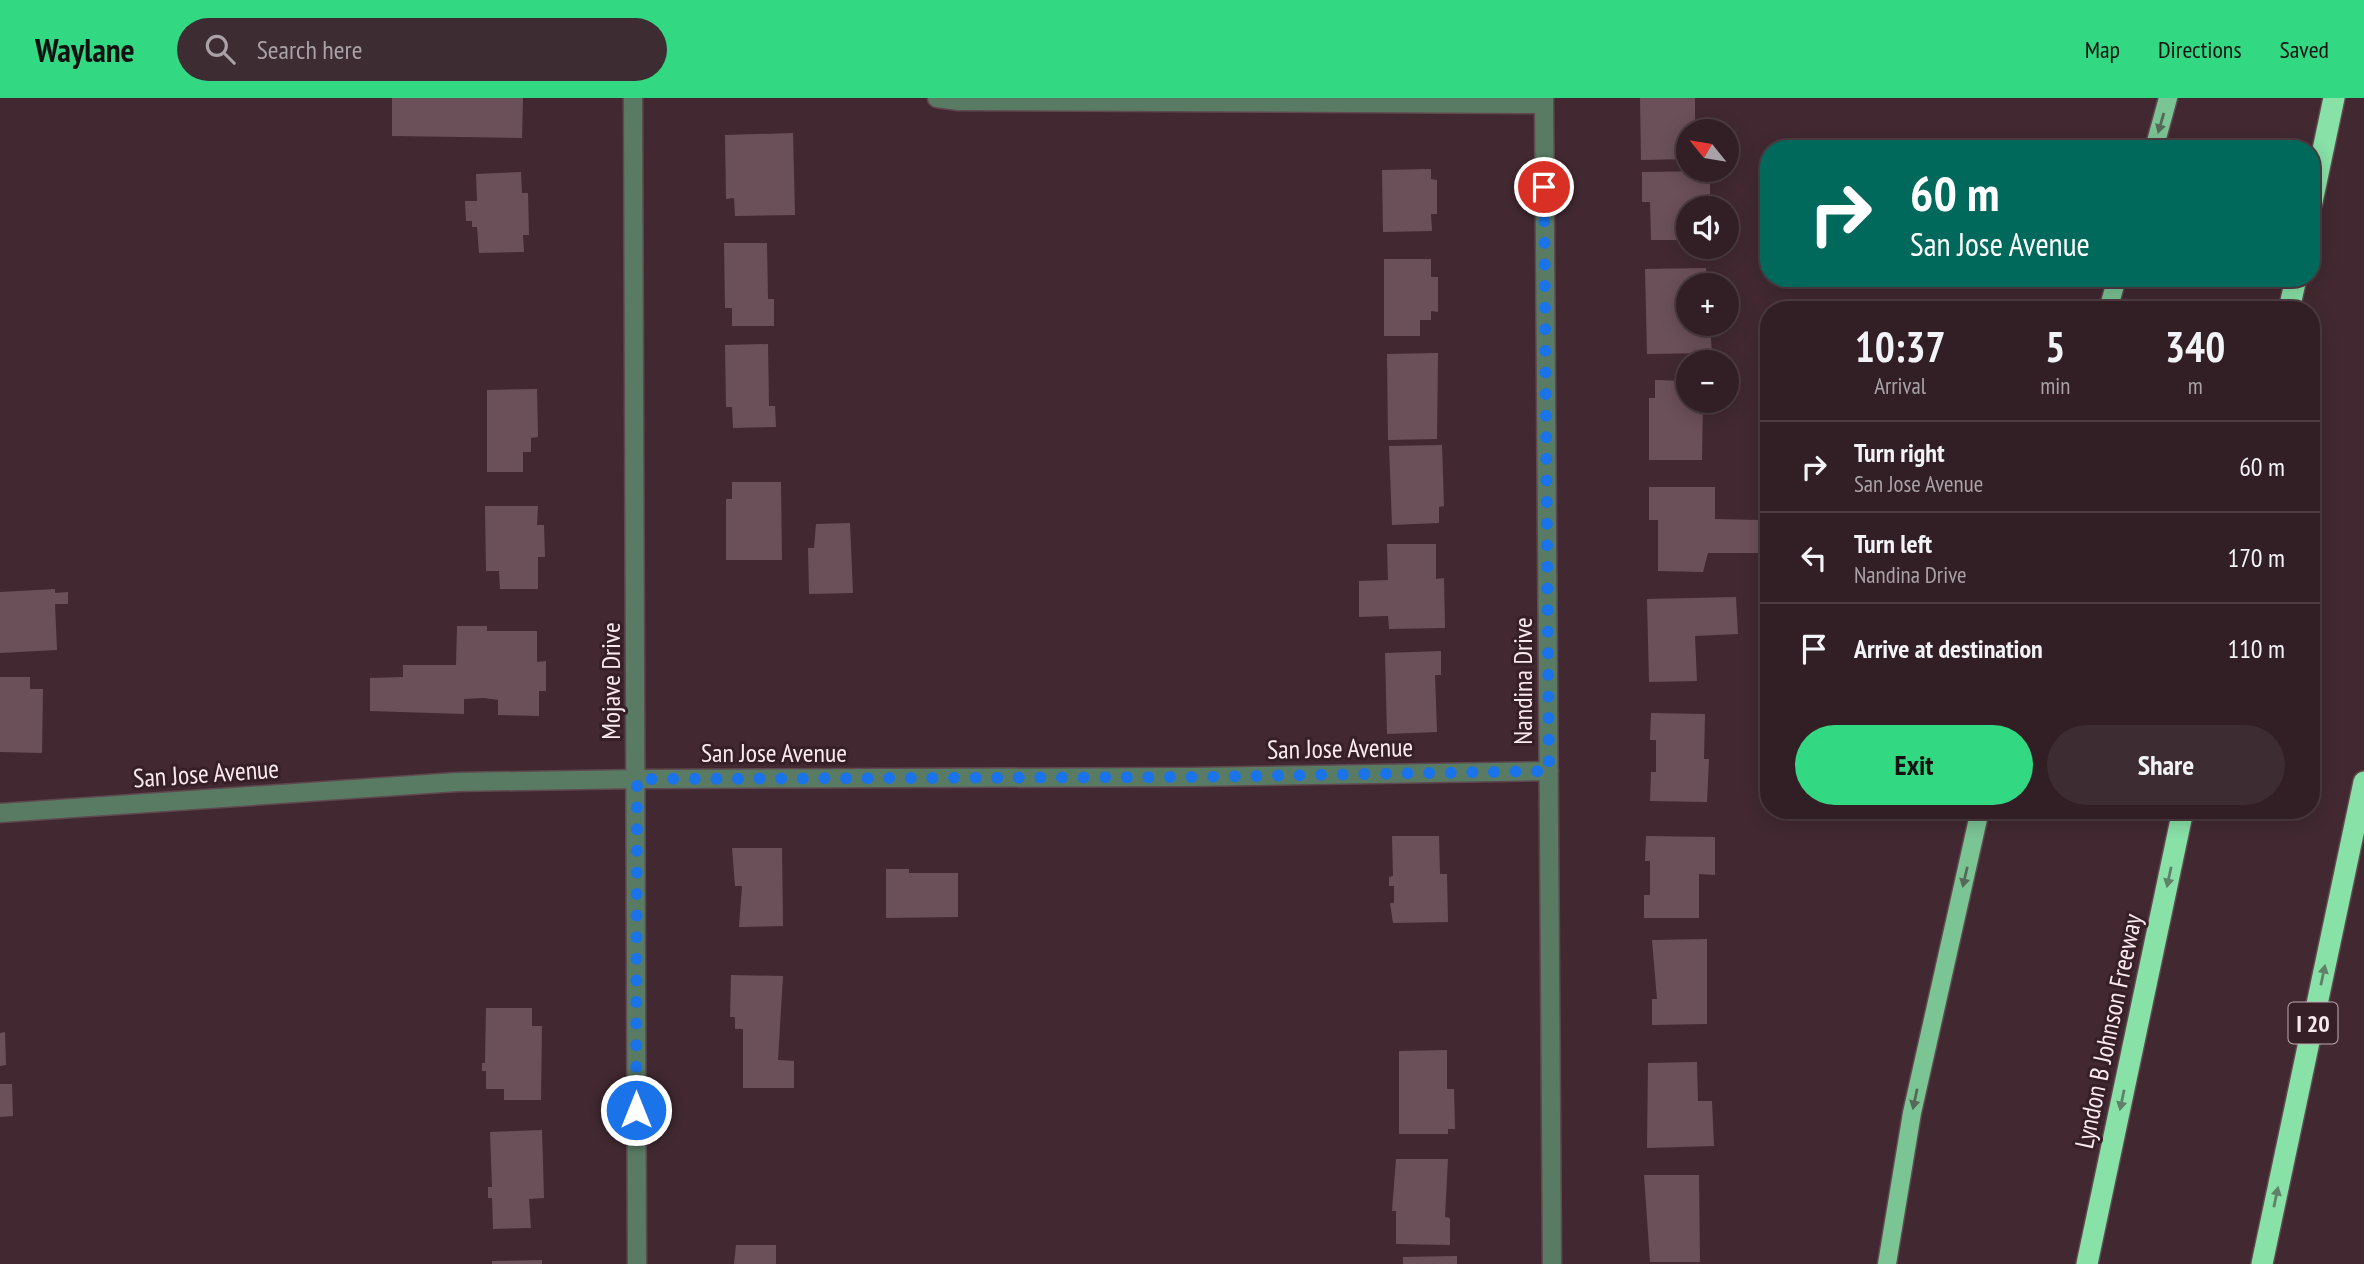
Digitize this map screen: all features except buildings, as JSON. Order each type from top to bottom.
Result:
[{"type":"highway","points":[[2320,164],[2334,98]]},
{"type":"highway","name":"I 20","points":[[2262,1264],[2364,782]]},
{"type":"highway","name":"Lyndon B Johnson Freeway","points":[[2087,1264],[2181,819]]},
{"type":"main road","points":[[2156,140],[2168,98]]},
{"type":"main road","points":[[1888,1264],[1912,1113],[1978,819]]},
{"type":"street","name":"Mojave Drive","points":[[633,98],[637,1264]]},
{"type":"street","points":[[937,98],[959,102],[1544,101]]},
{"type":"street","name":"Nandina Drive","points":[[1544,101],[1552,1264]]},
{"type":"street","name":"San Jose Avenue","points":[[0,813],[457,782],[1191,777],[1549,771]]},
{"type":"route","points":[[636,1110],[637,779],[1191,777],[1549,771],[1544,187]]}]
